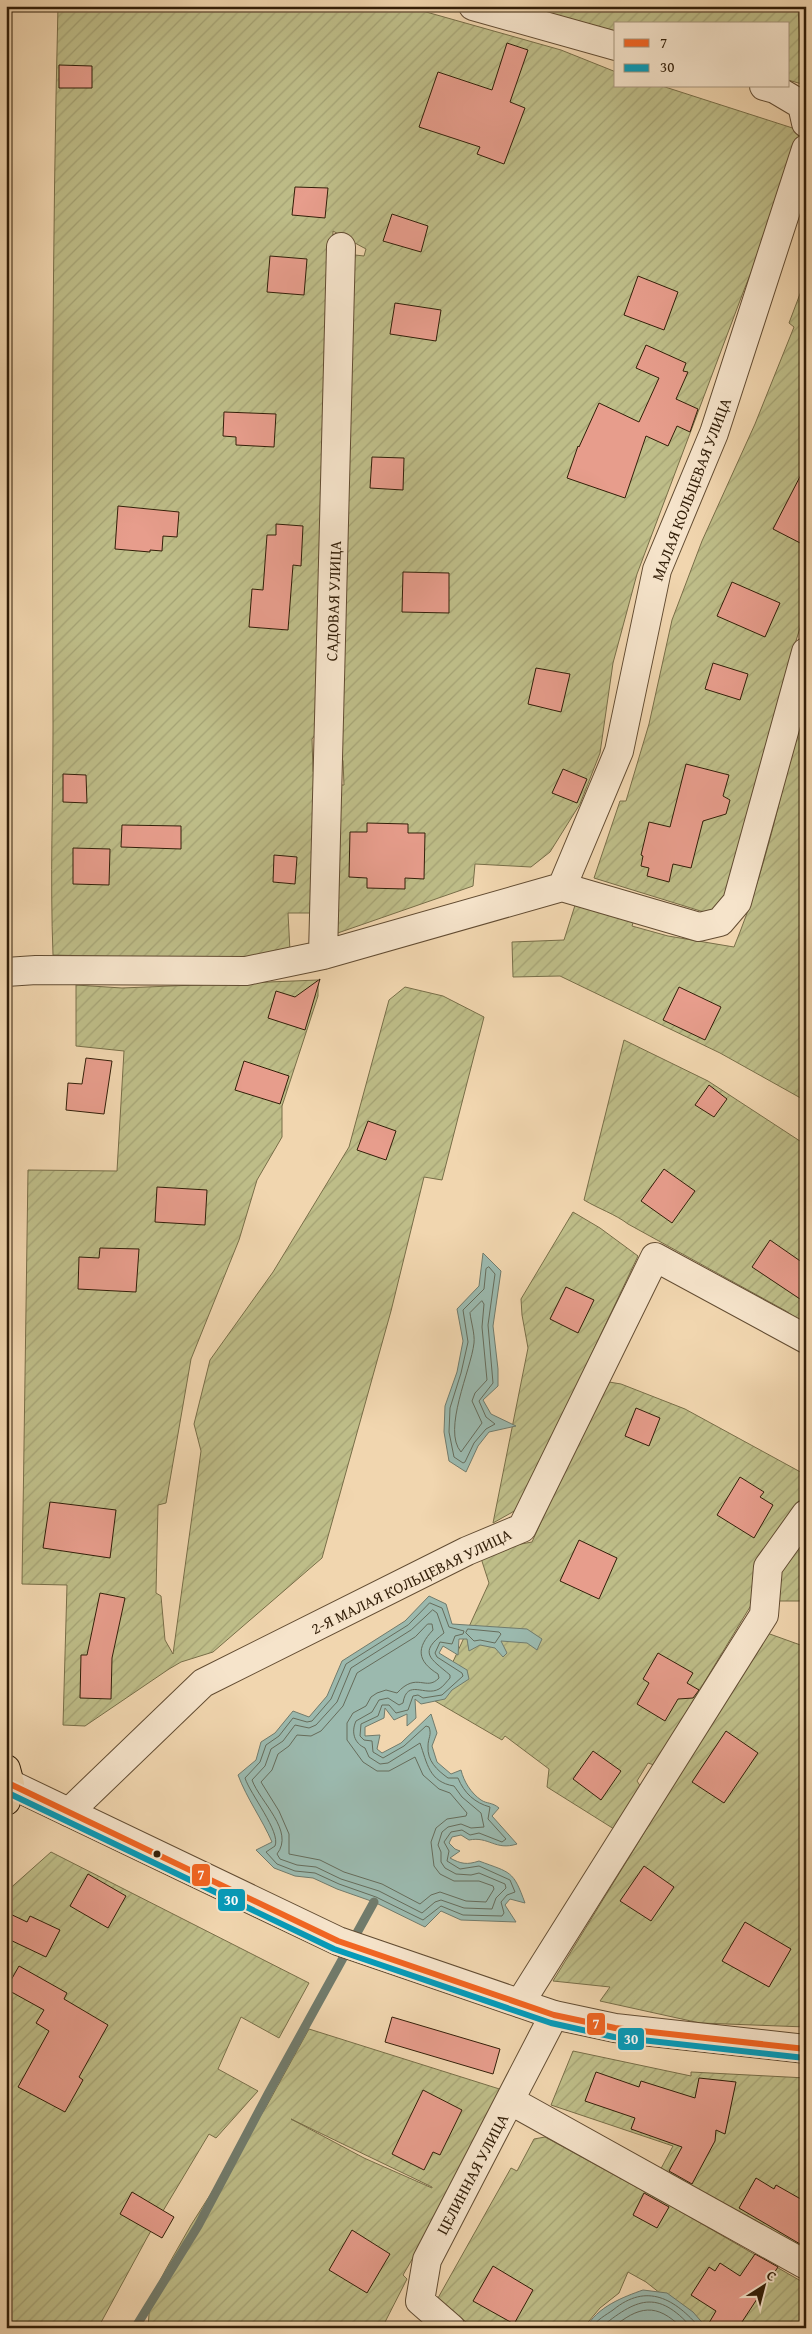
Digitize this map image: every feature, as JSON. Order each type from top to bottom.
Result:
[{"type":"street","points":[[473,6],[614,45]]},
{"type":"street","points":[[771,88],[802,105],[806,123]]},
{"type":"street","name":"МАЛАЯ КОЛЬЦЕВАЯ УЛИЦА","points":[[562,887],[619,751],[657,570],[714,433],[806,149]]},
{"type":"street","name":"САДОВАЯ УЛИЦА","points":[[323,955],[341,247]]},
{"type":"street","points":[[6,972],[36,970],[246,971],[323,955],[562,887],[698,927],[720,922],[737,902],[806,652]]},
{"type":"street","name":"2-Я МАЛАЯ КОЛЬЦЕВАЯ УЛИЦА","points":[[69,1812],[203,1683],[466,1551],[522,1528],[655,1257],[806,1339]]},
{"type":"street","points":[[520,2003],[764,1615],[768,1566],[806,1514]]},
{"type":"street","points":[[8,1785],[69,1812],[338,1941],[554,2015],[615,2028],[806,2049]]},
{"type":"street","name":"ЦЕЛИННАЯ УЛИЦА","points":[[451,2328],[420,2301],[427,2260],[554,2015]]},
{"type":"street","points":[[510,2101],[806,2264]]},
{"type":"shaded area","points":[[58,6],[405,6],[561,50],[614,71],[614,88],[668,88],[805,132],[805,141],[744,290],[637,574],[613,663],[600,753],[580,804],[550,852],[531,867],[475,864],[473,886],[332,935],[336,785],[344,785],[343,761],[335,742],[352,273],[355,255],[364,256],[366,249],[333,231],[322,726],[312,739],[313,771],[314,774],[320,775],[313,913],[288,913],[290,951],[245,960],[53,955],[53,366]]},
{"type":"shaded area","points":[[502,6],[798,6],[802,84],[790,81],[790,22],[614,22],[614,39]]},
{"type":"shaded area","points":[[806,278],[806,609],[789,663],[736,879],[716,911],[707,913],[594,878],[620,801],[626,801],[649,724],[672,620],[702,541],[755,424],[794,327],[789,323]]},
{"type":"shaded area","points":[[806,684],[806,1101],[720,1053],[560,976],[513,977],[512,942],[564,940],[577,899],[634,920],[632,926],[668,936],[734,947],[767,850]]},
{"type":"shaded area","points":[[318,980],[318,996],[282,1106],[282,1137],[257,1180],[239,1240],[191,1359],[166,1503],[158,1505],[156,1593],[161,1596],[165,1640],[173,1654],[201,1451],[194,1424],[210,1360],[273,1272],[349,1147],[389,1000],[405,987],[443,996],[484,1017],[442,1180],[424,1177],[391,1311],[322,1558],[213,1652],[181,1662],[85,1726],[63,1725],[67,1585],[22,1584],[28,1170],[117,1171],[124,1051],[76,1046],[76,985],[122,988]]},
{"type":"shaded area","points":[[624,1040],[708,1081],[806,1145],[806,1325],[786,1311],[584,1200]]},
{"type":"shaded area","points":[[573,1212],[600,1228],[638,1256],[518,1509],[493,1523],[528,1348],[521,1299]]},
{"type":"shaded area","points":[[609,1382],[621,1384],[685,1409],[806,1475],[806,1495],[755,1567],[753,1602],[654,1765],[648,1763],[637,1781],[641,1787],[614,1829],[547,1787],[549,1769],[505,1736],[502,1740],[435,1701],[489,1583],[479,1552],[532,1542],[600,1391]]},
{"type":"shaded area","points":[[806,1529],[806,1601],[774,1601],[780,1565]]},
{"type":"shaded area","points":[[767,1633],[806,1647],[806,2027],[700,2023],[600,2001],[610,1987],[553,1981]]},
{"type":"shaded area","points":[[51,1852],[309,1983],[279,2038],[241,2017],[218,2069],[258,2091],[216,2138],[209,2134],[148,2236],[98,2328],[6,2328],[6,1892]]},
{"type":"shaded area","points":[[309,2029],[509,2092],[403,2275],[407,2279],[382,2328],[148,2328],[150,2300],[166,2269],[191,2225],[266,2107]],"holes":[[[291,2119],[432,2187],[364,2158]]]},
{"type":"shaded area","points":[[573,2051],[691,2076],[691,2072],[806,2078],[806,2255],[656,2178],[673,2146],[551,2105]]},
{"type":"shaded area","points":[[545,2137],[669,2205],[806,2284],[806,2328],[704,2328],[646,2282],[628,2272],[619,2293],[600,2308],[583,2328],[473,2328],[438,2298],[511,2168],[517,2171],[534,2139]]},
{"type":"water","points":[[483,1253],[501,1271],[493,1326],[498,1386],[483,1400],[491,1414],[516,1426],[489,1432],[478,1446],[466,1472],[449,1461],[444,1432],[445,1406],[457,1372],[463,1341],[457,1309],[479,1286]]},
{"type":"water","points":[[429,1596],[446,1604],[452,1624],[527,1629],[542,1639],[537,1650],[527,1643],[501,1641],[507,1653],[503,1657],[495,1648],[480,1645],[469,1651],[467,1639],[459,1639],[458,1655],[443,1646],[439,1653],[467,1670],[469,1679],[452,1690],[445,1699],[421,1704],[415,1699],[416,1718],[407,1726],[407,1714],[394,1720],[385,1708],[384,1718],[365,1727],[365,1736],[380,1735],[377,1749],[382,1753],[401,1743],[431,1714],[437,1733],[432,1746],[437,1762],[451,1774],[461,1770],[466,1783],[477,1797],[499,1808],[492,1816],[517,1844],[503,1846],[482,1840],[469,1840],[461,1835],[452,1837],[449,1843],[460,1851],[450,1858],[464,1863],[479,1861],[510,1874],[514,1878],[525,1903],[510,1899],[505,1905],[516,1922],[461,1920],[441,1911],[425,1927],[374,1902],[313,1878],[295,1876],[274,1868],[256,1850],[272,1842],[238,1775],[256,1760],[261,1742],[275,1733],[293,1711],[309,1717],[327,1696],[342,1661],[405,1621]]},
{"type":"water","points":[[643,2290],[667,2293],[693,2312],[707,2328],[586,2328],[597,2314],[611,2304]]},
{"type":"building","points":[[507,43],[528,50],[510,102],[525,108],[504,164],[477,154],[480,147],[419,127],[438,72],[492,90]]},
{"type":"building","points":[[59,65],[92,66],[92,88],[59,88]]},
{"type":"building","points":[[295,187],[328,188],[325,218],[292,215]]},
{"type":"building","points":[[392,214],[428,226],[421,252],[383,241]]},
{"type":"building","points":[[270,256],[307,259],[304,295],[267,292]]},
{"type":"building","points":[[638,276],[678,292],[664,330],[624,315]]},
{"type":"building","points":[[395,303],[441,310],[436,341],[390,334]]},
{"type":"building","points":[[646,345],[686,363],[683,371],[688,372],[676,399],[698,409],[690,432],[677,426],[668,446],[646,436],[625,498],[567,478],[578,446],[599,403],[639,422],[659,378],[636,368]]},
{"type":"building","points":[[224,412],[276,414],[274,447],[236,445],[236,437],[223,436]]},
{"type":"building","points":[[372,457],[404,458],[403,490],[370,488]]},
{"type":"building","points":[[806,465],[806,546],[773,529]]},
{"type":"building","points":[[118,506],[179,512],[177,537],[163,536],[162,551],[150,550],[150,552],[115,549]]},
{"type":"building","points":[[276,524],[303,526],[301,566],[293,565],[288,630],[249,627],[252,589],[263,590],[267,535],[276,535]]},
{"type":"building","points":[[403,572],[449,573],[449,613],[402,612]]},
{"type":"building","points":[[732,582],[780,603],[765,637],[717,616]]},
{"type":"building","points":[[713,663],[748,674],[740,700],[705,689]]},
{"type":"building","points":[[536,668],[570,674],[561,712],[528,704]]},
{"type":"building","points":[[686,764],[729,775],[723,796],[730,800],[726,814],[703,821],[691,868],[673,864],[669,882],[647,876],[649,868],[641,866],[643,856],[641,855],[649,822],[670,827]]},
{"type":"building","points":[[563,769],[587,779],[577,803],[552,793]]},
{"type":"building","points":[[63,774],[86,775],[87,803],[63,802]]},
{"type":"building","points":[[367,823],[408,824],[408,833],[425,833],[424,879],[405,878],[405,889],[367,888],[367,878],[349,877],[350,832],[367,832]]},
{"type":"building","points":[[122,825],[181,826],[181,849],[121,847]]},
{"type":"building","points":[[73,848],[110,849],[109,885],[73,884]]},
{"type":"building","points":[[274,855],[297,857],[295,884],[273,882]]},
{"type":"building","points":[[320,979],[305,1030],[268,1018],[276,991],[295,997]]},
{"type":"building","points":[[679,987],[721,1007],[705,1040],[663,1020]]},
{"type":"building","points":[[86,1058],[112,1061],[104,1114],[66,1110],[68,1083],[82,1084]]},
{"type":"building","points":[[244,1061],[289,1076],[280,1104],[235,1090]]},
{"type":"building","points":[[709,1085],[727,1099],[714,1117],[695,1105]]},
{"type":"building","points":[[368,1121],[396,1131],[386,1160],[357,1150]]},
{"type":"building","points":[[664,1169],[695,1191],[672,1223],[641,1201]]},
{"type":"building","points":[[157,1187],[207,1190],[205,1225],[155,1222]]},
{"type":"building","points":[[770,1240],[806,1265],[806,1303],[752,1267]]},
{"type":"building","points":[[100,1248],[139,1249],[136,1292],[78,1289],[79,1257],[99,1258]]},
{"type":"building","points":[[566,1287],[594,1300],[578,1333],[550,1319]]},
{"type":"building","points":[[636,1408],[660,1418],[649,1446],[625,1436]]},
{"type":"building","points":[[740,1477],[764,1492],[760,1497],[773,1505],[754,1538],[717,1515]]},
{"type":"building","points":[[50,1502],[116,1510],[110,1558],[43,1548]]},
{"type":"building","points":[[579,1540],[617,1558],[599,1599],[560,1581]]},
{"type":"building","points":[[100,1593],[125,1598],[112,1658],[111,1699],[80,1698],[81,1655],[87,1655]]},
{"type":"building","points":[[658,1653],[693,1673],[687,1683],[699,1690],[693,1698],[678,1699],[665,1721],[637,1704],[649,1683],[643,1679]]},
{"type":"building","points":[[726,1731],[758,1753],[724,1803],[692,1782]]},
{"type":"building","points":[[593,1751],[621,1771],[601,1800],[573,1779]]},
{"type":"building","points":[[644,1866],[674,1887],[651,1921],[620,1901]]},
{"type":"building","points":[[88,1874],[126,1896],[108,1928],[70,1906]]},
{"type":"building","points":[[6,1912],[27,1922],[30,1916],[60,1930],[46,1957],[6,1938]]},
{"type":"building","points":[[745,1922],[791,1949],[769,1987],[722,1961]]},
{"type":"building","points":[[19,1966],[67,1993],[64,1999],[108,2025],[79,2077],[83,2080],[65,2112],[18,2087],[49,2031],[36,2023],[44,2010],[6,1989]]},
{"type":"building","points":[[392,2017],[500,2049],[493,2074],[385,2042]]},
{"type":"building","points":[[596,2072],[639,2087],[641,2081],[695,2098],[699,2078],[736,2082],[725,2134],[716,2130],[715,2141],[692,2184],[669,2171],[682,2147],[631,2129],[635,2118],[585,2101]]},
{"type":"building","points":[[423,2090],[462,2110],[440,2155],[433,2152],[424,2170],[392,2154]]},
{"type":"building","points":[[756,2178],[774,2189],[776,2185],[806,2202],[806,2233],[800,2244],[739,2208]]},
{"type":"building","points":[[132,2192],[174,2217],[162,2238],[120,2214]]},
{"type":"building","points":[[644,2193],[669,2207],[657,2228],[633,2215]]},
{"type":"building","points":[[352,2230],[390,2254],[367,2293],[329,2270]]},
{"type":"building","points":[[755,2254],[778,2267],[738,2328],[706,2328],[716,2311],[691,2295],[709,2267],[715,2271],[720,2263],[740,2276]]},
{"type":"building","points":[[493,2266],[533,2290],[514,2324],[473,2301]]},
{"type":"waterway","points":[[135,2328],[198,2226],[269,2092],[374,1902]]},
{"type":"transit line","name":"7","points":[[10,1784],[338,1941],[554,2015],[615,2028],[806,2049]]},
{"type":"transit line","name":"30","points":[[6,1792],[334,1949],[551,2023],[614,2037],[805,2058]]}]
